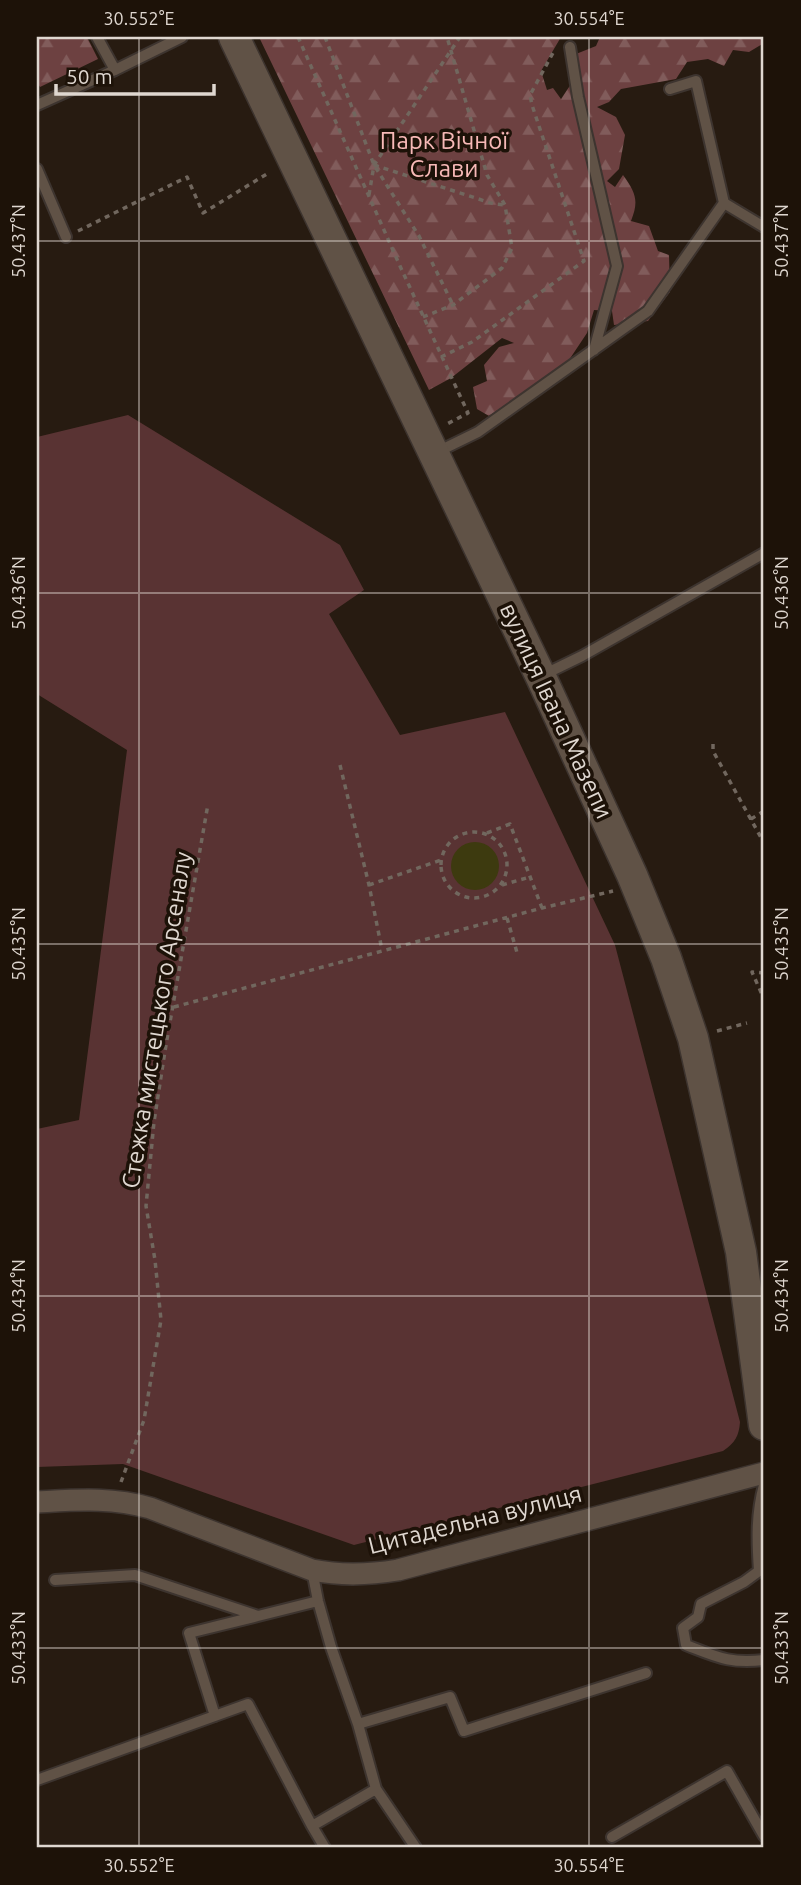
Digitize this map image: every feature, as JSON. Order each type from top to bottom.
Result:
[{"type":"main road","name":"вулиця Івана Мазепи","points":[[234,37],[541,677],[632,875],[666,958],[693,1038],[741,1252],[764,1424]]},
{"type":"street","name":"Цитадельна вулиця","points":[[37,1502],[91,1499],[131,1503],[312,1570],[337,1575],[369,1574],[398,1570],[764,1473]]},
{"type":"lane","points":[[97,37],[115,70]]},
{"type":"lane","points":[[37,106],[182,37]]},
{"type":"lane","points":[[570,47],[578,97],[617,266],[594,350]]},
{"type":"lane","points":[[670,89],[696,81],[724,203],[764,226]]},
{"type":"lane","points":[[37,169],[66,237]]},
{"type":"lane","points":[[435,454],[478,432],[648,311],[724,203]]},
{"type":"lane","points":[[541,677],[764,552]]},
{"type":"lane","points":[[764,1485],[759,1505],[757,1535],[759,1571],[744,1582],[701,1604],[698,1618],[683,1628],[686,1645],[724,1660],[764,1660]]},
{"type":"lane","points":[[312,1570],[331,1647],[358,1724],[376,1789],[415,1848]]},
{"type":"lane","points":[[55,1580],[135,1575],[258,1616]]},
{"type":"lane","points":[[215,1716],[189,1633],[318,1601]]},
{"type":"lane","points":[[358,1724],[450,1697],[464,1731],[646,1673]]},
{"type":"lane","points":[[37,1779],[248,1704],[325,1848]]},
{"type":"lane","points":[[612,1837],[727,1771],[764,1836]]},
{"type":"lane","points":[[312,1826],[376,1789]]},
{"type":"path","points":[[298,37],[468,413]]},
{"type":"path","points":[[325,37],[374,165],[419,236],[453,305]]},
{"type":"path","points":[[423,317],[453,305],[502,268],[512,248],[505,205],[486,175],[447,37]]},
{"type":"path","points":[[369,197],[374,165],[460,37]]},
{"type":"path","points":[[441,357],[471,342],[584,261],[530,95],[556,47]]},
{"type":"path","points":[[374,165],[494,204],[505,205]]},
{"type":"path","points":[[66,237],[187,177],[203,214],[274,169]]},
{"type":"path","points":[[713,744],[713,751],[764,843]]},
{"type":"path","points":[[340,765],[382,950]]},
{"type":"path","name":"Стежка мистецького Арсеналу","points":[[119,1487],[144,1420],[161,1320],[146,1206],[154,1122],[208,804]]},
{"type":"path","points":[[751,819],[764,811]]},
{"type":"path","points":[[486,834],[510,824],[542,908]]},
{"type":"path","points":[[467,832],[486,834],[497,840],[504,849],[508,871],[496,891],[486,897],[463,897],[445,882],[441,871],[444,850],[458,836],[467,832]]},
{"type":"path","points":[[369,885],[441,860]]},
{"type":"path","points":[[500,886],[530,877]]},
{"type":"path","points":[[173,1007],[507,917],[622,890]]},
{"type":"path","points":[[507,917],[518,956]]},
{"type":"path","points":[[764,973],[752,972],[764,999]]},
{"type":"shaded area","points":[[128,415],[340,545],[364,590],[329,614],[400,735],[505,712],[615,945],[740,1422],[736,1439],[723,1451],[354,1545],[123,1464],[37,1467],[37,1129],[79,1120],[127,750],[37,694],[37,437]]},
{"type":"shaded area","points":[[475,842],[492,849],[499,866],[492,883],[475,890],[458,883],[451,866],[458,849]]},
{"type":"green space","points":[[37,37],[87,37],[98,59],[40,87],[37,82]]},
{"type":"green space","name":"Парк Вічної Слави","points":[[259,37],[561,37],[541,71],[547,90],[553,88],[561,99],[579,66],[576,54],[596,46],[600,37],[764,37],[764,43],[749,52],[733,50],[724,66],[708,59],[687,62],[676,79],[621,89],[609,102],[597,107],[616,117],[625,135],[619,169],[607,181],[615,187],[623,175],[631,187],[635,208],[631,221],[649,226],[658,251],[669,255],[670,292],[648,321],[614,325],[612,311],[594,310],[587,333],[567,363],[489,416],[477,409],[473,387],[487,381],[484,365],[499,347],[514,343],[502,338],[451,378],[429,390]]}]
